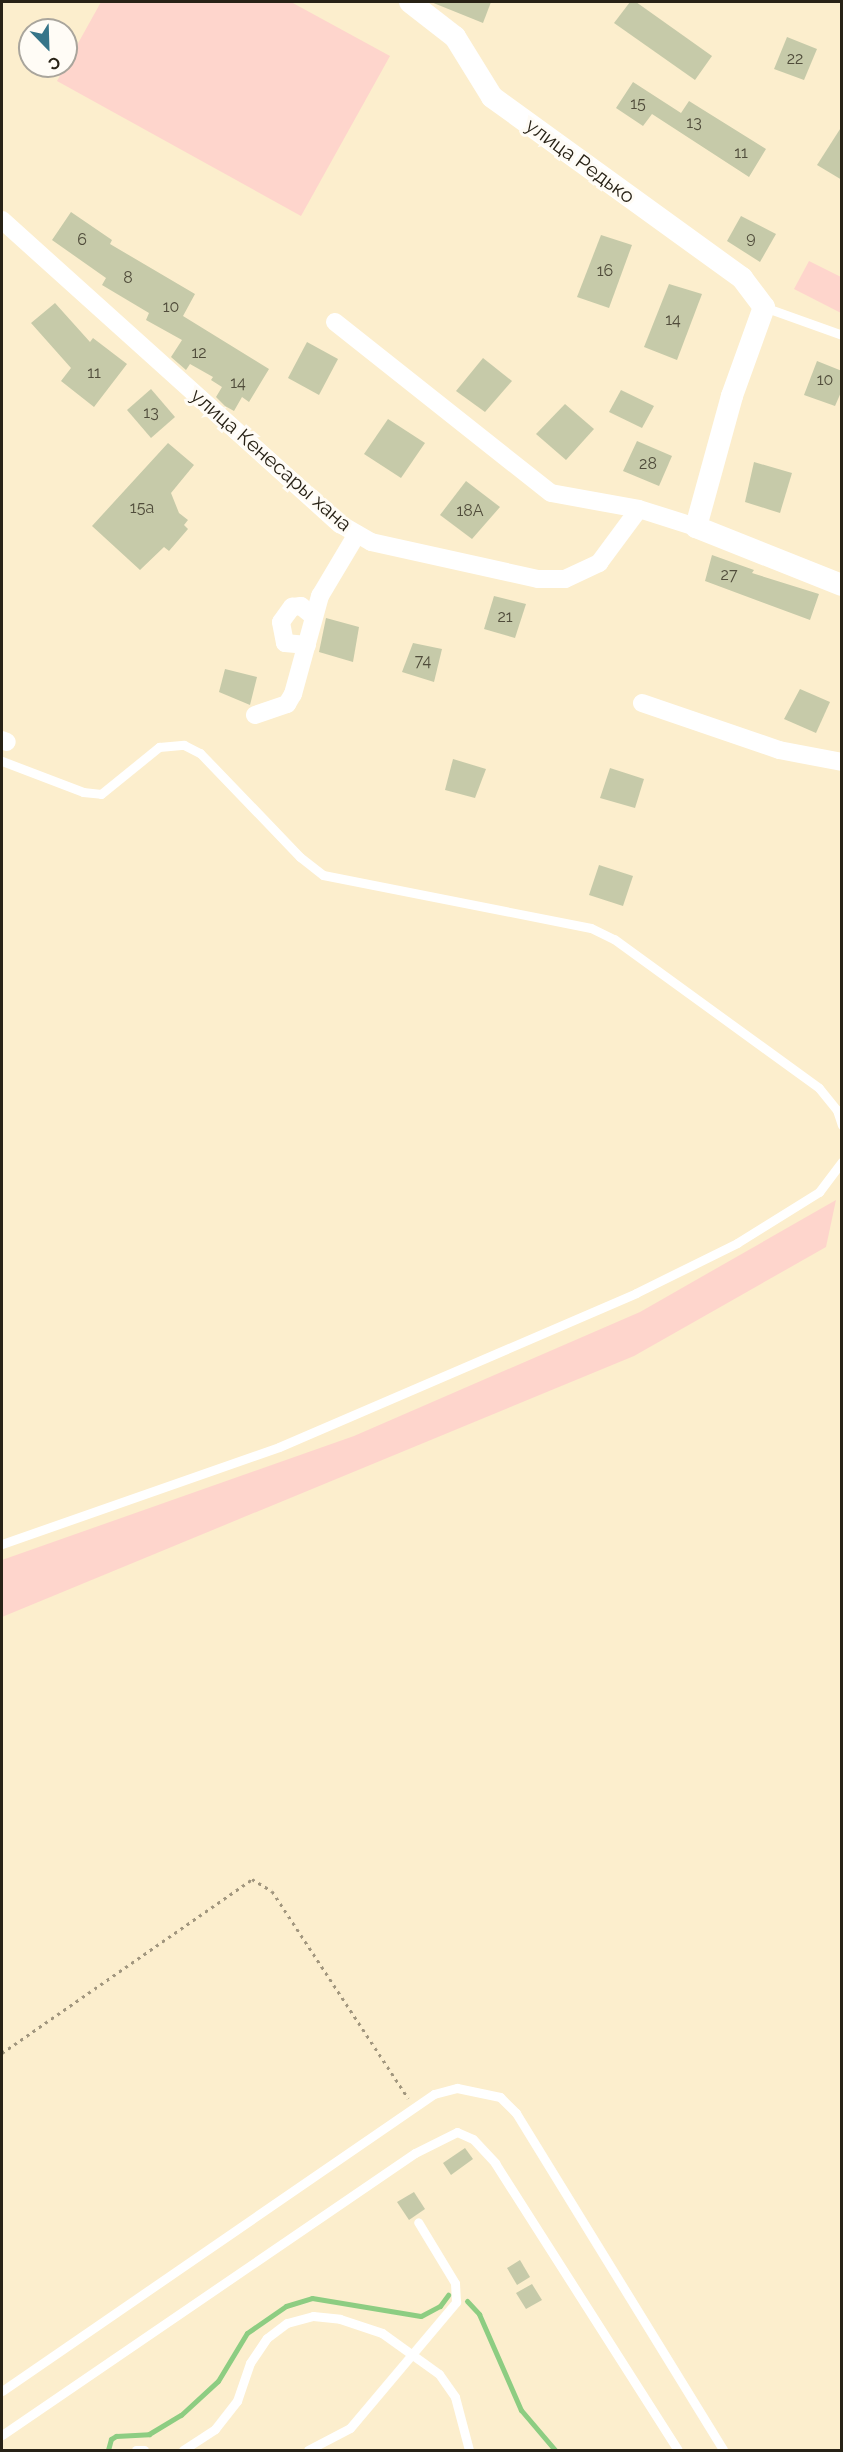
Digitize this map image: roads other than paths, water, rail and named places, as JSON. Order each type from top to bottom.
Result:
[{"type":"street","name":"улица Редько","points":[[410,2],[454,37],[492,97],[742,278],[764,307]]},
{"type":"street","name":"улица Кенесары хана","points":[[2,220],[164,369],[340,524],[371,542],[527,576],[565,579],[599,563],[639,509]]},
{"type":"street","points":[[696,527],[732,396],[764,307]]},
{"type":"street","points":[[335,322],[551,493],[639,509],[696,527],[842,585]]},
{"type":"street","points":[[255,715],[287,704],[307,645],[320,596],[357,534]]},
{"type":"street","points":[[307,645],[285,643],[281,622],[292,607],[301,606],[313,616]]},
{"type":"street","points":[[642,703],[779,750],[842,762]]},
{"type":"lane","points":[[764,307],[842,335]]},
{"type":"lane","points":[[2,761],[83,792],[101,794],[159,747],[184,745],[200,753],[300,857],[323,875],[591,928],[614,939],[819,1088],[837,1110],[842,1125]]},
{"type":"lane","points":[[2,1544],[279,1448],[636,1293],[737,1242],[819,1192],[842,1162]]},
{"type":"lane","points":[[2,2391],[414,2107],[434,2094],[457,2088],[500,2097],[516,2113],[723,2451]]},
{"type":"lane","points":[[2,2435],[415,2152],[457,2132],[473,2139],[495,2163],[678,2451]]},
{"type":"lane","points":[[308,2451],[350,2428],[412,2353],[450,2312],[458,2293],[418,2222]]},
{"type":"lane","points":[[183,2451],[215,2430],[237,2401],[250,2363],[267,2338],[287,2323],[313,2316],[340,2319],[382,2333],[439,2374],[455,2397],[469,2451]]},
{"type":"lane","points":[[136,2451],[144,2451]]},
{"type":"waterway","points":[[108,2450],[111,2439],[116,2436],[149,2434],[181,2415],[218,2381],[247,2333],[286,2306],[312,2298],[421,2316],[440,2306],[448,2295]]},
{"type":"waterway","points":[[467,2301],[479,2314],[521,2410],[555,2450]]}]
